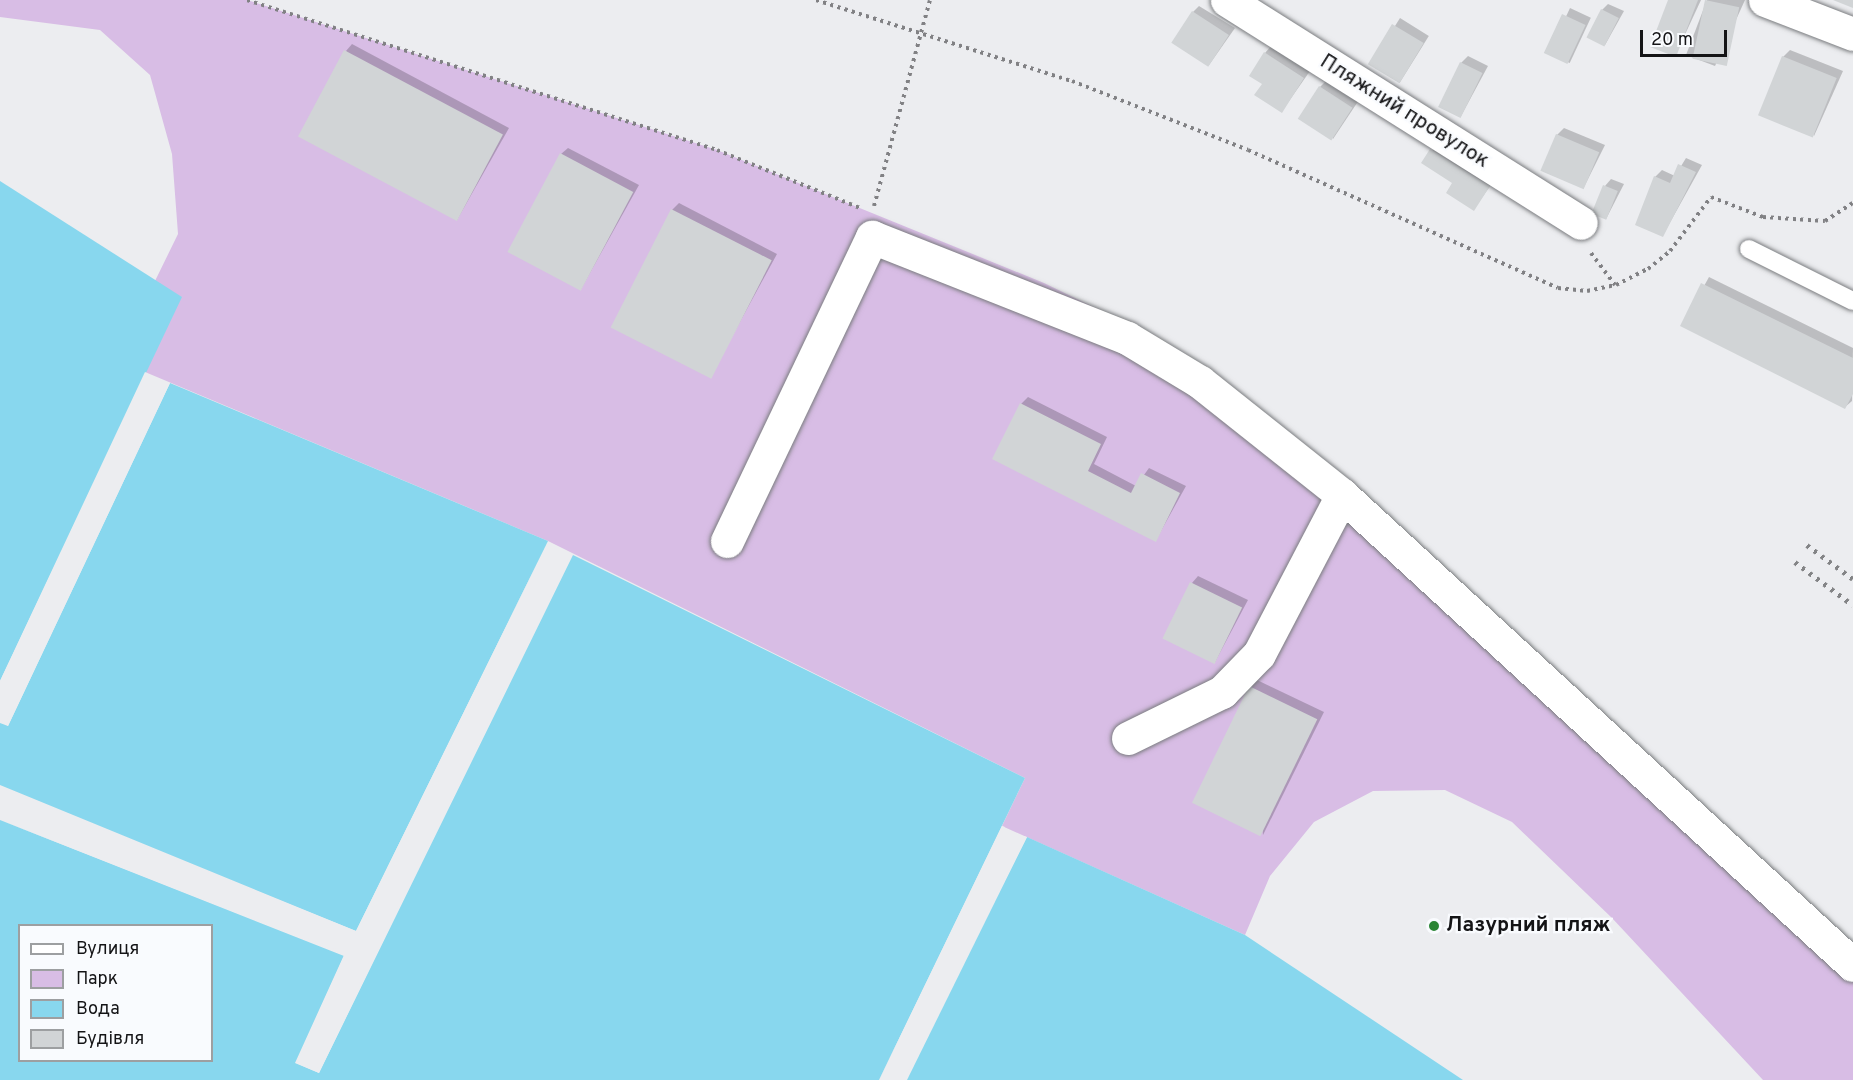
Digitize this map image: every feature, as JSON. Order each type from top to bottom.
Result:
[{"type":"street","name":"Пляжний провулок","points":[[1227,0],[1581,224]]},
{"type":"street","points":[[1766,0],[1853,34]]},
{"type":"street","points":[[728,541],[872,237],[1127,338],[1200,382],[1342,495],[1853,965]]},
{"type":"street","points":[[1128,738],[1222,692],[1259,654],[1342,495]]},
{"type":"lane","points":[[1749,249],[1853,301]]},
{"type":"path","points":[[247,0],[717,150],[872,213],[930,0]]},
{"type":"path","points":[[816,0],[922,30],[1248,150],[1558,288],[1587,291],[1616,285],[1670,251],[1712,197],[1763,217],[1825,221],[1853,203]]},
{"type":"path","points":[[1581,224],[1599,268],[1616,285]]},
{"type":"green space","points":[[0,0],[247,0],[717,150],[1044,283],[1139,329],[1853,955],[1853,1080],[1763,1080],[1612,918],[1512,822],[1445,790],[1373,791],[1314,822],[1270,876],[1245,935],[1002,826],[1025,778],[548,541],[145,372],[181,297],[155,281],[178,234],[172,154],[150,75],[100,30],[0,17]]},
{"type":"water","points":[[0,181],[182,297],[0,681]]},
{"type":"water","points":[[170,383],[548,541],[356,931],[0,785],[0,723],[8,726]]},
{"type":"water","points":[[573,555],[1025,778],[879,1080],[0,1080],[0,820],[344,956],[296,1063],[319,1073]]},
{"type":"water","points":[[1027,837],[1245,935],[1463,1080],[907,1080]]},
{"type":"pier","points":[[145,372],[147,373],[0,684],[0,681]]},
{"type":"pier","points":[[167,382],[170,383],[8,726],[0,720],[6,722]]},
{"type":"pier","points":[[548,541],[357,934],[0,788],[356,931]]},
{"type":"pier","points":[[571,553],[319,1073],[295,1063],[344,955],[0,820],[346,953],[299,1061],[317,1069]]},
{"type":"pier","points":[[1002,826],[1005,827],[879,1080]]},
{"type":"pier","points":[[1024,836],[1027,837],[904,1080],[904,1079]]},
{"type":"building","points":[[1668,0],[1698,0],[1676,57],[1650,47]]},
{"type":"building","points":[[1705,0],[1739,7],[1727,66],[1693,59]]},
{"type":"building","points":[[1833,0],[1853,0],[1853,8]]},
{"type":"building","points":[[1601,9],[1619,18],[1604,47],[1586,38]]},
{"type":"building","points":[[1192,11],[1229,35],[1208,67],[1171,43]]},
{"type":"building","points":[[1562,14],[1586,25],[1567,64],[1544,53]]},
{"type":"building","points":[[1392,24],[1424,43],[1400,83],[1368,64]]},
{"type":"building","points":[[344,50],[503,135],[457,221],[298,137]]},
{"type":"building","points":[[1264,52],[1304,78],[1282,113],[1254,95],[1262,84],[1249,76]]},
{"type":"building","points":[[1782,56],[1837,78],[1813,137],[1758,115]]},
{"type":"building","points":[[1460,62],[1482,73],[1461,118],[1438,107]]},
{"type":"building","points":[[1319,86],[1353,108],[1331,140],[1298,119]]},
{"type":"building","points":[[1556,134],[1599,152],[1584,189],[1540,171]]},
{"type":"building","points":[[1430,149],[1490,186],[1474,211],[1446,193],[1452,183],[1421,163]]},
{"type":"building","points":[[560,153],[633,192],[581,291],[507,252]]},
{"type":"building","points":[[1678,164],[1696,172],[1663,237],[1635,225],[1654,176],[1670,183]]},
{"type":"building","points":[[1603,185],[1618,191],[1606,220],[1591,214]]},
{"type":"building","points":[[671,209],[772,260],[711,379],[611,328]]},
{"type":"building","points":[[1701,283],[1853,358],[1853,394],[1845,409],[1680,326]]},
{"type":"building","points":[[1020,403],[1101,444],[1088,471],[1131,493],[1141,473],[1180,493],[1156,542],[992,459]]},
{"type":"building","points":[[1190,582],[1242,607],[1215,664],[1162,639]]},
{"type":"building","points":[[1249,686],[1317,719],[1260,836],[1192,803]]},
{"type":"railway","points":[[1807,545],[1853,579]]},
{"type":"railway","points":[[1795,562],[1853,605]]},
{"type":"place","name":"Лазурний пляж","points":[[1434,926]]}]
